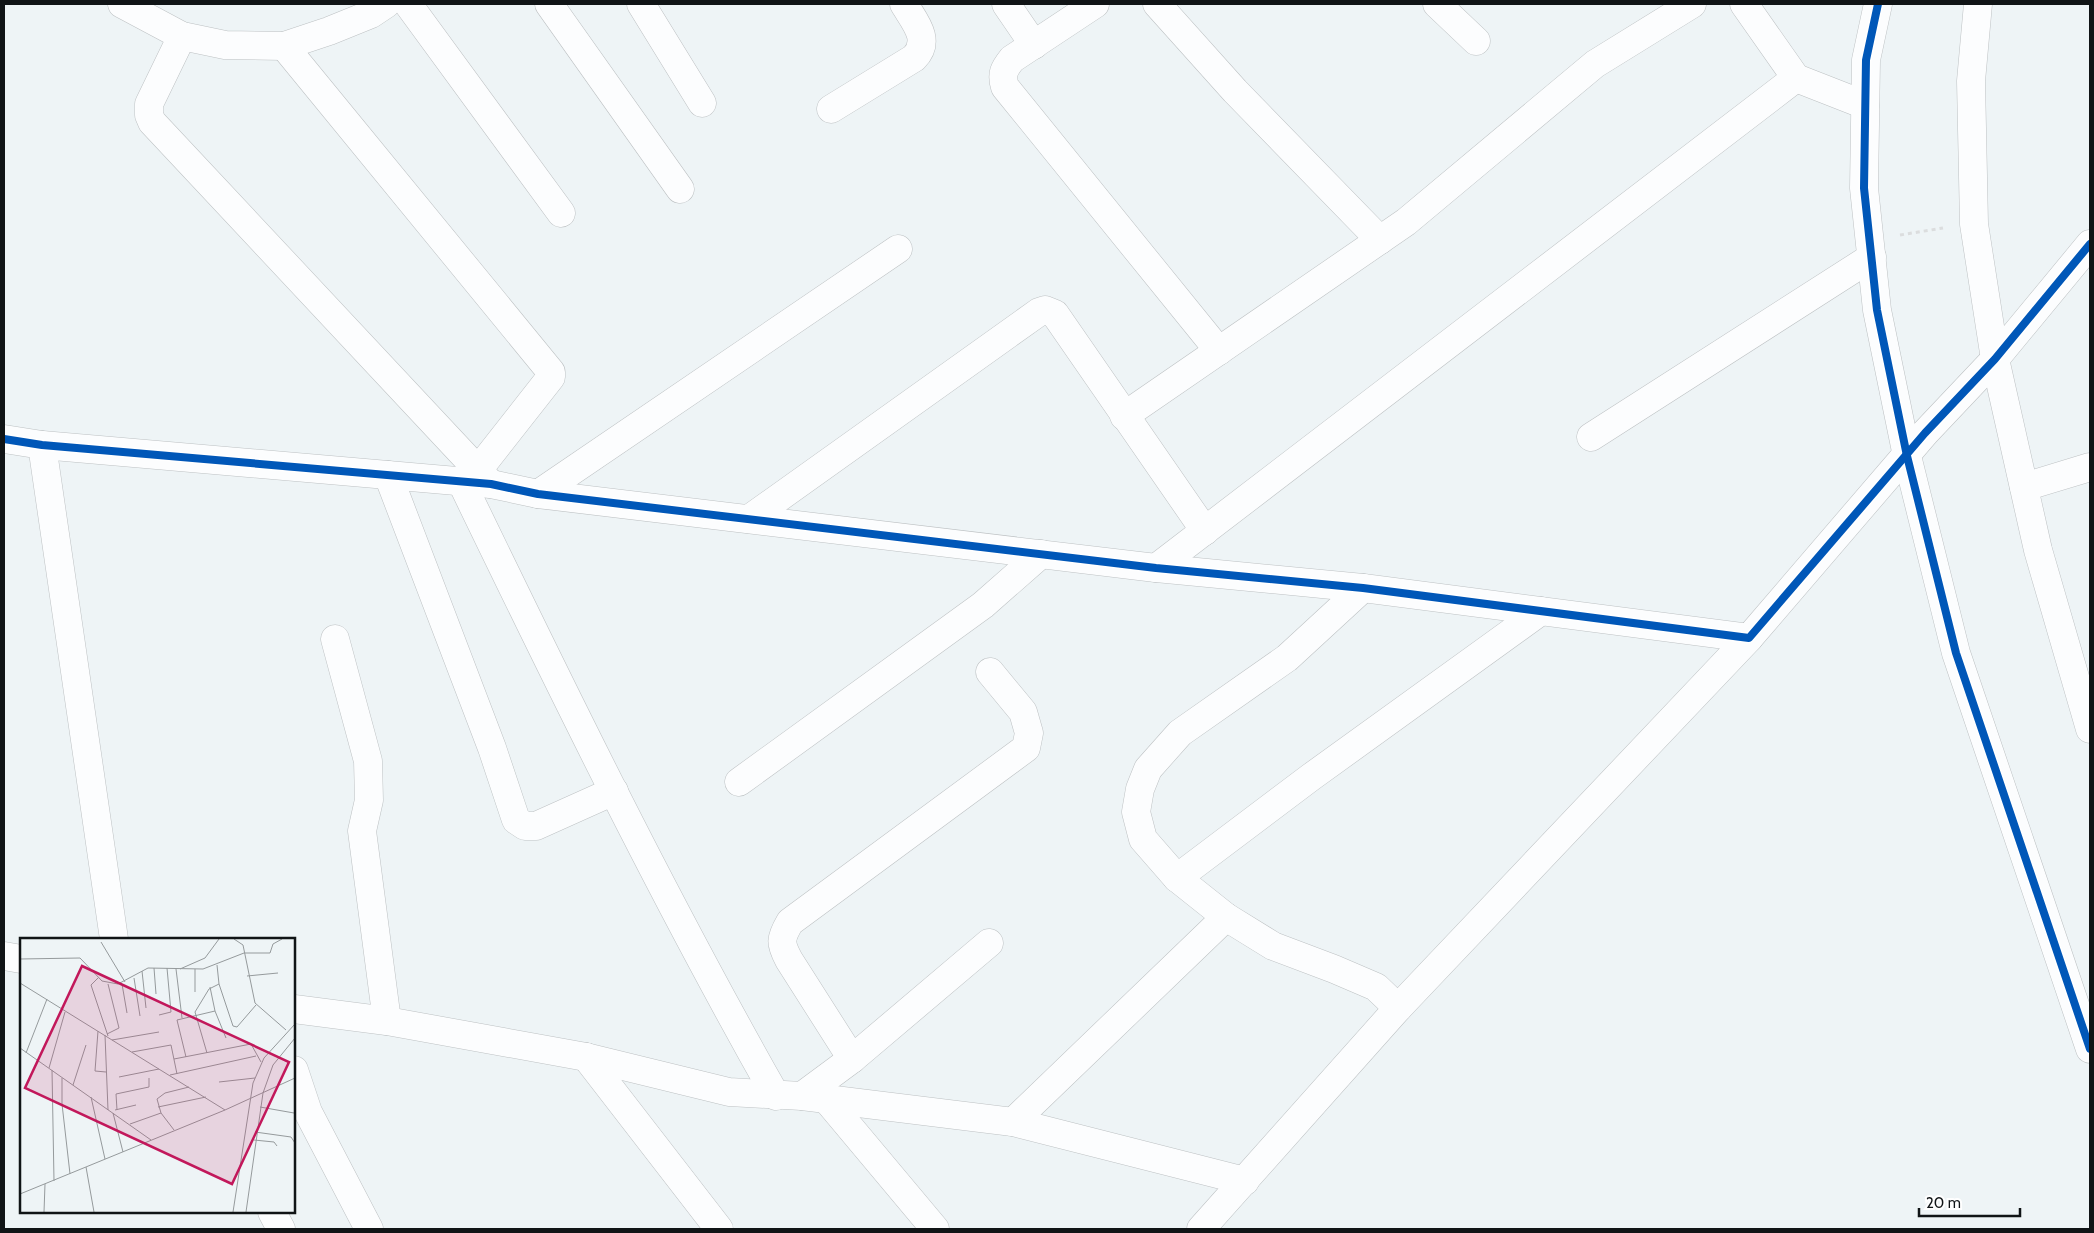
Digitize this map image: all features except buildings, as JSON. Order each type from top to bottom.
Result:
[{"type":"street","points":[[122,4],[160,22],[182,36],[225,45],[284,46],[371,14],[386,4]]},
{"type":"street","points":[[408,4],[561,213]]},
{"type":"street","points":[[549,4],[680,189]]},
{"type":"street","points":[[641,4],[702,103]]},
{"type":"street","points":[[831,109],[914,58],[921,51],[923,43],[921,34],[904,4]]},
{"type":"street","points":[[1006,4],[1034,45]]},
{"type":"street","points":[[1095,4],[1012,59],[1004,68],[1002,78],[1005,87],[1219,351]]},
{"type":"street","points":[[1156,4],[1235,92],[1380,240]]},
{"type":"street","points":[[1437,4],[1476,41]]},
{"type":"street","points":[[1124,416],[1406,222],[1596,64],[1692,4]]},
{"type":"street","points":[[1744,4],[1796,78],[1865,105]]},
{"type":"street","points":[[1878,4],[1866,60],[1864,188],[1877,310],[1907,456],[1956,653],[2090,1049]]},
{"type":"street","points":[[1978,4],[1971,81],[1974,224],[1988,366],[2024,486],[2038,550],[2088,717]]},
{"type":"street","points":[[182,36],[149,104],[149,115],[152,122],[477,478],[614,791],[734,1021],[802,1097],[935,1229]]},
{"type":"street","points":[[284,46],[550,370],[551,377],[477,478]]},
{"type":"street","points":[[1156,568],[1796,78]]},
{"type":"street","points":[[1202,1229],[1398,1008],[1749,638],[1926,433],[1988,366],[2090,244]]},
{"type":"street","points":[[1591,437],[1870,248]]},
{"type":"street","points":[[538,494],[898,249]]},
{"type":"street","points":[[749,519],[1039,312],[1045,310],[1055,314],[1205,531]]},
{"type":"street","points":[[4,439],[388,475],[477,478],[538,494],[1156,568],[1363,588],[1749,638]]},
{"type":"street","points":[[42,444],[114,938]]},
{"type":"street","points":[[2024,486],[2090,467]]},
{"type":"street","points":[[388,475],[492,748],[516,820],[526,826],[536,826],[614,791]]},
{"type":"street","points":[[739,782],[983,605],[1041,554]]},
{"type":"street","points":[[1363,588],[1288,658],[1180,733],[1148,769],[1140,789],[1136,812],[1143,839],[1177,878],[1226,917],[1273,946],[1334,968],[1376,988],[1398,1008]]},
{"type":"street","points":[[1177,878],[1311,777],[1541,611]]},
{"type":"street","points":[[335,639],[368,761],[369,800],[362,831],[368,891],[387,1020]]},
{"type":"street","points":[[852,1058],[789,960],[781,945],[783,933],[790,922],[1026,748],[1029,733],[1023,712],[990,672]]},
{"type":"street","points":[[1013,1122],[1226,917]]},
{"type":"street","points":[[802,1097],[852,1058],[989,943]]},
{"type":"street","points":[[4,956],[20,959]]},
{"type":"street","points":[[295,1010],[387,1020],[586,1057],[729,1092],[802,1097],[1013,1122],[1245,1181]]},
{"type":"street","points":[[586,1057],[719,1229]]},
{"type":"street","points":[[295,1073],[308,1112],[369,1229]]},
{"type":"street","points":[[273,1213],[281,1229]]},
{"type":"path","points":[[1870,248],[1974,224]]},
{"type":"cycle path","points":[[1878,4],[1866,60],[1864,188],[1877,310],[1907,456],[1956,653],[2090,1049]]},
{"type":"cycle path","points":[[4,439],[42,445],[491,484],[538,494],[1156,568],[1363,588],[1749,638],[1925,433],[1995,359],[2090,244]]}]
